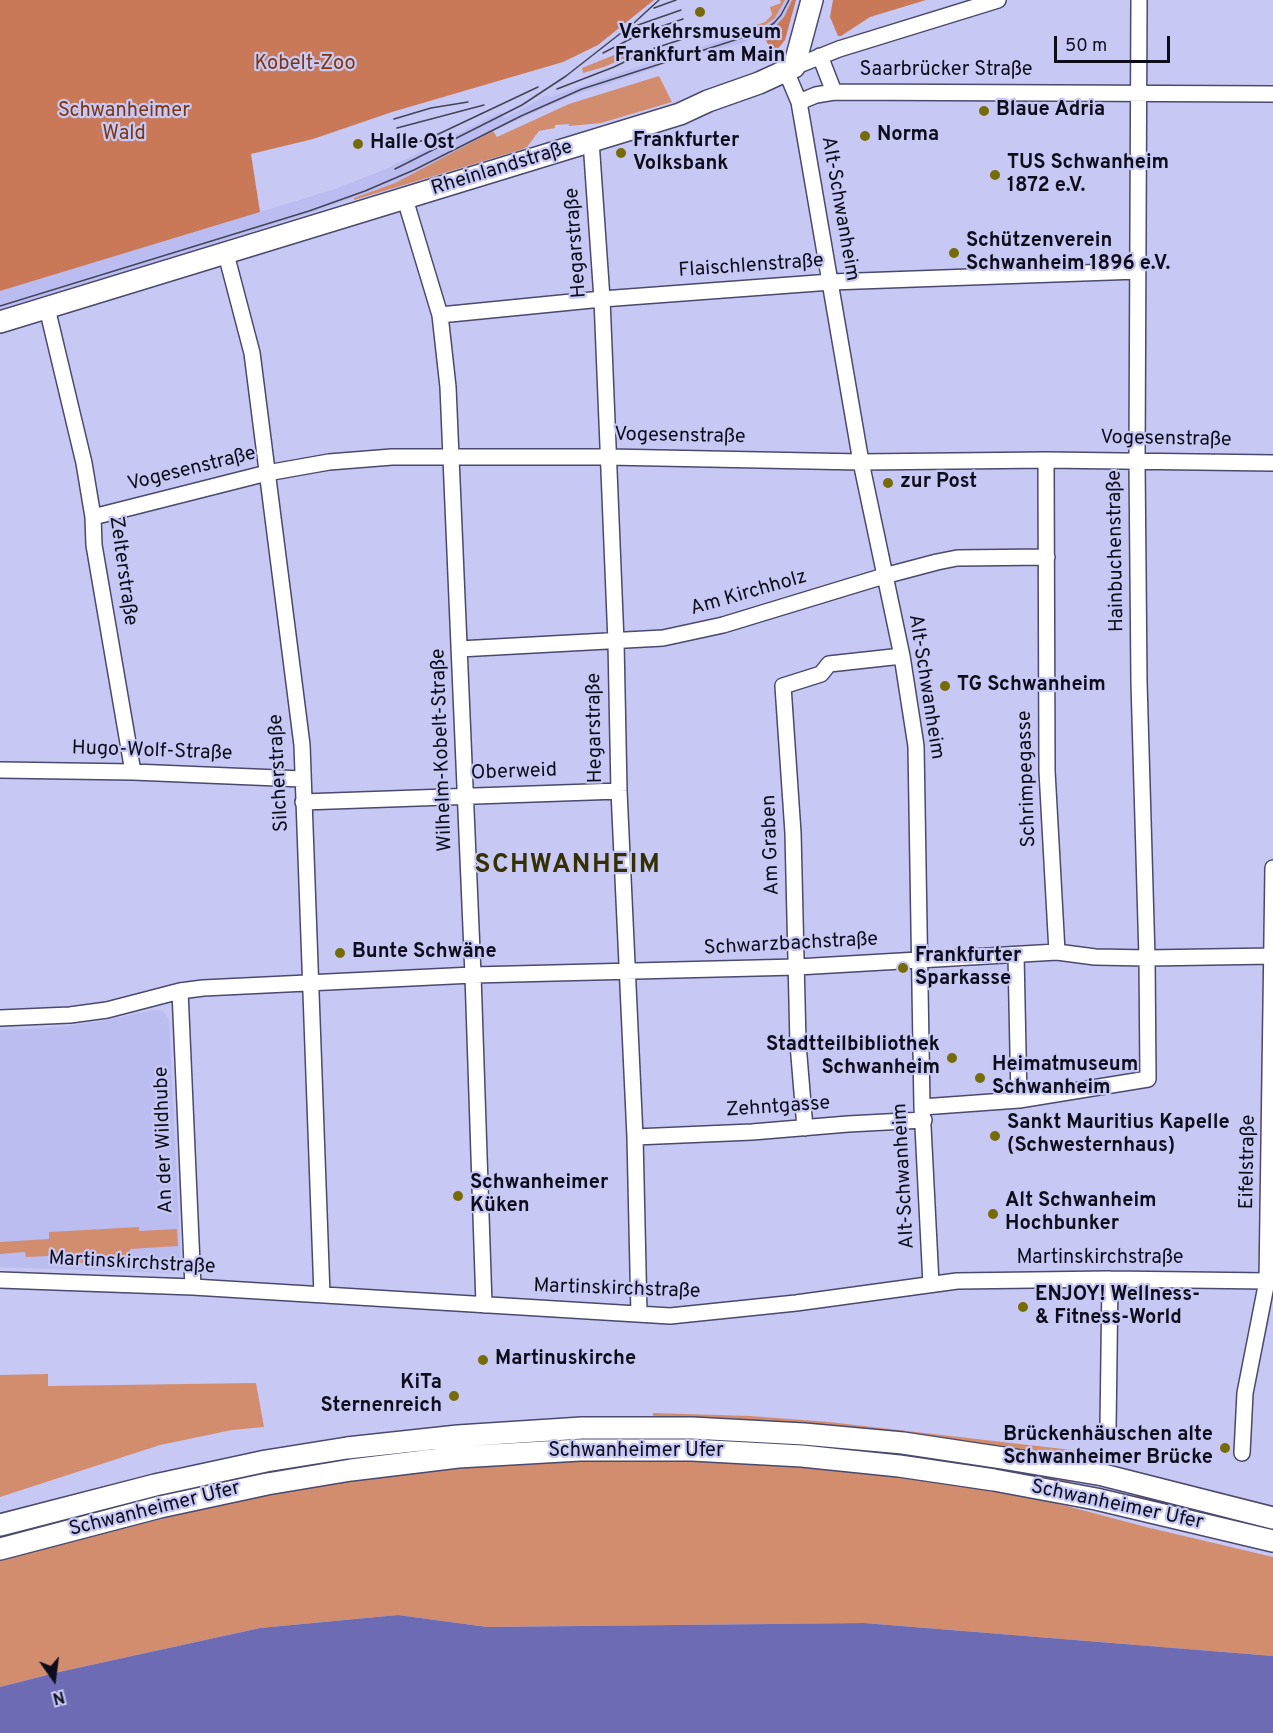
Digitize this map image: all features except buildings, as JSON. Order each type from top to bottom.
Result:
[{"type":"main road","points":[[790,69],[812,0]]},
{"type":"main road","name":"Rheinlandstraße","points":[[0,322],[680,114],[790,69]]},
{"type":"main road","name":"Schwanheimer Ufer","points":[[0,1525],[154,1485],[266,1461],[347,1448],[458,1436],[593,1428],[704,1428],[903,1443],[1103,1475],[1273,1518]]},
{"type":"main road","name":"Schwanheimer Ufer","points":[[0,1549],[160,1507],[278,1482],[351,1470],[458,1457],[580,1450],[692,1450],[802,1456],[899,1466],[994,1480],[1096,1499],[1273,1541]]},
{"type":"street","name":"Rheinlandstraße","points":[[790,69],[820,56],[998,0]]},
{"type":"street","name":"Hainbuchenstraße","points":[[1019,1100],[1148,1079],[1139,682],[1137,460],[1139,0]]},
{"type":"street","name":"Saarbrücker Straße","points":[[820,56],[834,92]]},
{"type":"street","name":"Alt-Schwanheim","points":[[790,69],[799,102],[861,462],[902,656],[916,746],[923,1113],[931,1284]]},
{"type":"street","name":"Saarbrücker Straße","points":[[799,102],[816,94],[834,92],[1273,94]]},
{"type":"street","name":"Hegarstraße","points":[[591,141],[602,299],[616,642],[619,791],[635,1137],[639,1314]]},
{"type":"street","name":"Wilhelm-Kobelt-Straße","points":[[405,199],[440,315],[448,387],[466,795],[484,1305]]},
{"type":"street","name":"Silcherstraße","points":[[226,254],[252,353],[302,745],[322,1295]]},
{"type":"street","name":"Flaischlenstraße","points":[[440,315],[602,299],[831,282],[1138,271]]},
{"type":"street","name":"Zelterstraße","points":[[47,308],[84,463],[93,517],[94,545],[133,772]]},
{"type":"street","name":"Vogesenstraße","points":[[93,517],[267,473],[346,460],[450,456],[861,462],[1137,460],[1273,463]]},
{"type":"street","name":"Schrimpegasse","points":[[1046,460],[1047,771],[1057,952]]},
{"type":"street","name":"Am Kirchholz","points":[[459,649],[663,638],[723,625],[884,576],[957,558],[1047,557]]},
{"type":"street","name":"Am Graben","points":[[805,1128],[798,1044],[793,833],[783,686],[821,674],[829,664],[902,656]]},
{"type":"street","name":"Hugo-Wolf-Straße","points":[[0,770],[133,772],[302,779]]},
{"type":"street","name":"Oberweid","points":[[303,802],[619,791]]},
{"type":"street","name":"Eifelstraße","points":[[1242,1453],[1245,1393],[1270,1282],[1273,868]]},
{"type":"street","name":"Schwarzbachstraße","points":[[0,1018],[70,1015],[107,1010],[180,991],[473,975],[797,967],[1057,952],[1095,957],[1147,958],[1273,956]]},
{"type":"street","points":[[1016,955],[1019,1100]]},
{"type":"street","name":"An der Wildhube","points":[[180,991],[193,1287]]},
{"type":"street","name":"Zehntgasse","points":[[635,1137],[805,1128],[1019,1100]]},
{"type":"street","points":[[1108,1428],[1110,1279]]},
{"type":"street","name":"Martinskirchstraße","points":[[0,1280],[193,1287],[670,1316],[718,1313],[966,1281],[1110,1279],[1270,1282]]},
{"type":"shaded area","points":[[780,0],[785,0],[775,18],[753,32],[751,27],[765,22],[772,15],[770,7],[781,3]]},
{"type":"shaded area","points":[[785,0],[792,0],[789,9],[770,32],[745,42],[672,62],[675,55],[761,28]]},
{"type":"shaded area","points":[[624,51],[625,58],[583,73],[582,68]]},
{"type":"shaded area","points":[[660,59],[659,67],[571,96],[493,131],[395,183],[311,213],[0,311],[0,291],[332,190],[386,169],[501,112],[505,118],[548,95],[550,97]]},
{"type":"shaded area","points":[[659,76],[672,102],[601,123],[555,125],[555,128],[539,131],[527,147],[520,150],[354,200],[354,198],[395,183],[493,131],[497,137],[569,104]]},
{"type":"shaded area","points":[[161,1010],[169,1020],[181,1266],[177,1271],[170,1273],[0,1267],[0,1030],[52,1028],[97,1022]]},
{"type":"shaded area","points":[[139,1227],[139,1231],[177,1229],[178,1246],[130,1249],[130,1260],[50,1265],[49,1256],[26,1257],[25,1252],[0,1254],[0,1242],[49,1239],[49,1232]]},
{"type":"shaded area","points":[[48,1374],[48,1386],[256,1383],[264,1427],[232,1430],[160,1445],[0,1497],[0,1375]]},
{"type":"shaded area","points":[[653,1413],[750,1416],[829,1422],[1098,1453],[1097,1465],[888,1431],[796,1422],[653,1416]]},
{"type":"shaded area","points":[[642,1435],[641,1440],[326,1464],[279,1471],[118,1506],[0,1538],[0,1533],[218,1478],[400,1449]]},
{"type":"shaded area","points":[[652,1435],[895,1451],[1070,1479],[1069,1484],[651,1440]]},
{"type":"shaded area","points":[[581,1456],[802,1461],[991,1486],[1146,1527],[1273,1557],[1273,1656],[864,1623],[487,1627],[398,1615],[260,1628],[0,1687],[0,1558],[309,1483]]},
{"type":"shaded area","points":[[1136,1494],[1273,1525],[1273,1531],[1136,1498]]},
{"type":"shaded area","points":[[398,1615],[487,1627],[864,1623],[1273,1656],[1273,1733],[0,1733],[0,1687],[260,1628]]},
{"type":"green space","name":"Schwanheimer Wald","points":[[0,0],[654,0],[598,45],[563,62],[392,112],[313,139],[251,154],[260,212],[0,291]]},
{"type":"green space","points":[[792,0],[796,0],[785,40],[776,51],[769,46],[763,35],[770,32],[784,17]]},
{"type":"green space","points":[[833,0],[926,0],[870,17],[838,36],[830,17]]},
{"type":"tram line","points":[[395,169],[522,105],[566,76],[635,22],[659,0]]},
{"type":"tram line","points":[[654,8],[676,0]]},
{"type":"tram line","points":[[0,306],[309,211],[365,191],[414,170],[521,116],[582,89],[760,32],[774,23],[789,0]]},
{"type":"tram line","points":[[638,25],[681,10]]},
{"type":"tram line","points":[[603,53],[642,33],[683,19]]},
{"type":"tram line","points":[[557,89],[614,67],[649,50],[689,37]]},
{"type":"tram line","points":[[403,147],[430,138],[538,87]]},
{"type":"tram line","points":[[394,119],[431,108],[468,102]]},
{"type":"tram line","points":[[397,128],[484,105]]},
{"type":"place","name":"Verkehrsmuseum Frankfurt am Main","points":[[700,12]]},
{"type":"place","name":"Blaue Adria","points":[[984,111]]},
{"type":"place","name":"Norma","points":[[865,136]]},
{"type":"place","name":"Halle Ost","points":[[358,144]]},
{"type":"place","name":"Frankfurter Volksbank","points":[[621,153]]},
{"type":"place","name":"TUS Schwanheim 1872 e.V.","points":[[995,175]]},
{"type":"place","name":"Schützenverein Schwanheim 1896 e.V.","points":[[954,253]]},
{"type":"place","name":"zur Post","points":[[888,483]]},
{"type":"place","name":"TG Schwanheim","points":[[945,686]]},
{"type":"place","name":"Bunte Schwäne","points":[[340,953]]},
{"type":"place","name":"Frankfurter Sparkasse","points":[[903,968]]},
{"type":"place","name":"Stadtteilbibliothek Schwanheim","points":[[952,1058]]},
{"type":"place","name":"Heimatmuseum Schwanheim","points":[[980,1078]]},
{"type":"place","name":"Sankt Mauritius Kapelle (Schwesternhaus)","points":[[995,1136]]},
{"type":"place","name":"Schwanheimer Küken","points":[[458,1196]]},
{"type":"place","name":"Alt Schwanheim Hochbunker","points":[[993,1214]]},
{"type":"place","name":"ENJOY! Wellness- & Fitness-World","points":[[1023,1307]]},
{"type":"place","name":"Martinuskirche","points":[[483,1360]]},
{"type":"place","name":"KiTa Sternenreich","points":[[454,1396]]},
{"type":"place","name":"Brückenhäuschen alte Schwanheimer Brücke","points":[[1225,1448]]},
{"type":"district","name":"SCHWANHEIM","points":[[568,867]]},
{"type":"park label","name":"Kobelt-Zoo","points":[[305,65]]}]
